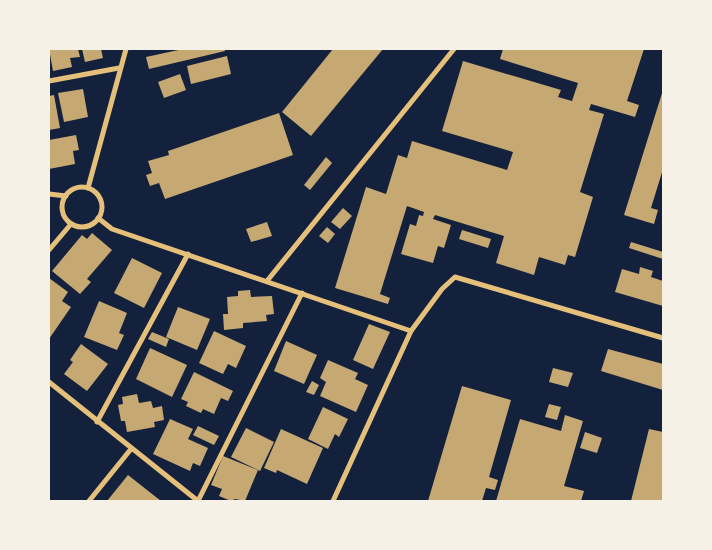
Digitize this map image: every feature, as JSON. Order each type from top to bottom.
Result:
[{"type":"street","points":[[88,188],[119,68],[126,49]]},
{"type":"street","points":[[267,281],[454,49]]},
{"type":"street","points":[[49,81],[119,68]]},
{"type":"street","points":[[76,188],[88,188],[94,191],[100,201],[98,218],[88,225],[71,224],[63,214],[62,208],[66,196],[76,188]]},
{"type":"street","points":[[49,194],[66,196]]},
{"type":"street","points":[[98,218],[112,229],[411,331]]},
{"type":"street","points":[[49,250],[71,224]]},
{"type":"street","points":[[97,422],[188,254]]},
{"type":"street","points":[[333,501],[411,331],[442,289],[455,277],[663,338]]},
{"type":"street","points":[[49,382],[198,501],[302,293]]},
{"type":"street","points":[[89,501],[131,448]]},
{"type":"building","points":[[49,49],[78,49],[80,57],[70,58],[72,67],[53,71]]},
{"type":"building","points":[[82,49],[101,49],[103,58],[85,62]]},
{"type":"building","points":[[183,49],[225,49],[225,51],[149,69],[146,57]]},
{"type":"building","points":[[333,49],[383,49],[311,136],[282,112]]},
{"type":"building","points":[[503,49],[644,49],[627,101],[639,105],[635,117],[591,104],[589,110],[604,114],[580,192],[593,197],[575,257],[568,255],[565,265],[539,257],[534,275],[496,263],[504,236],[435,215],[433,219],[451,225],[444,248],[438,246],[433,263],[401,254],[410,224],[416,226],[419,215],[423,216],[424,212],[407,206],[380,294],[390,298],[388,304],[335,288],[366,187],[386,194],[398,155],[407,158],[412,141],[507,170],[513,152],[442,131],[463,61],[561,90],[558,97],[572,101],[578,83],[500,59]]},
{"type":"building","points":[[227,56],[231,74],[191,84],[187,66]]},
{"type":"building","points":[[180,74],[186,90],[164,98],[158,82]]},
{"type":"building","points":[[83,89],[88,117],[64,122],[58,93]]},
{"type":"building","points":[[663,90],[663,169],[651,208],[658,210],[654,224],[624,215]]},
{"type":"building","points":[[54,95],[60,128],[49,130],[49,96]]},
{"type":"building","points":[[279,113],[293,155],[165,199],[159,183],[150,186],[146,175],[152,173],[148,161],[169,155],[168,151]]},
{"type":"building","points":[[76,135],[79,150],[73,151],[75,164],[49,169],[49,140]]},
{"type":"building","points":[[326,157],[332,163],[310,190],[304,185]]},
{"type":"building","points":[[343,208],[352,216],[340,229],[331,222]]},
{"type":"building","points":[[267,222],[272,236],[251,242],[246,229]]},
{"type":"building","points":[[327,227],[335,234],[328,243],[319,236]]},
{"type":"building","points":[[462,230],[491,239],[488,248],[459,239]]},
{"type":"building","points":[[92,233],[112,250],[87,279],[91,282],[80,294],[52,271],[82,235],[87,239]]},
{"type":"building","points":[[631,242],[663,252],[663,259],[629,248]]},
{"type":"building","points":[[132,258],[162,273],[144,308],[114,293]]},
{"type":"building","points":[[640,267],[653,271],[651,277],[663,281],[663,306],[615,292],[622,269],[639,274]]},
{"type":"building","points":[[49,278],[68,292],[62,301],[71,307],[49,339]]},
{"type":"building","points":[[250,290],[251,297],[272,296],[274,314],[266,315],[267,321],[243,323],[243,328],[224,330],[223,314],[228,314],[227,297],[238,296],[238,291]]},
{"type":"building","points":[[99,301],[127,313],[119,333],[124,335],[117,350],[84,337]]},
{"type":"building","points":[[178,307],[210,319],[197,350],[166,337]]},
{"type":"building","points":[[369,324],[390,332],[373,369],[353,360]]},
{"type":"building","points":[[214,331],[246,346],[236,368],[228,364],[223,374],[199,363]]},
{"type":"building","points":[[152,332],[169,339],[166,347],[148,339]]},
{"type":"building","points":[[286,341],[317,355],[304,384],[274,371]]},
{"type":"building","points":[[81,344],[108,364],[87,391],[64,374],[73,362],[70,360]]},
{"type":"building","points":[[150,348],[187,365],[172,397],[136,379]]},
{"type":"building","points":[[608,349],[663,364],[663,390],[601,371]]},
{"type":"building","points":[[328,360],[358,373],[355,379],[368,385],[356,412],[320,396],[326,382],[320,378]]},
{"type":"building","points":[[553,368],[573,373],[568,387],[549,382]]},
{"type":"building","points":[[194,372],[233,391],[228,401],[221,398],[214,414],[203,409],[201,413],[186,406],[188,402],[181,399]]},
{"type":"building","points":[[312,381],[319,385],[314,395],[306,392]]},
{"type":"building","points":[[462,386],[511,400],[489,477],[498,480],[495,490],[486,488],[482,501],[428,501]]},
{"type":"building","points":[[137,394],[139,403],[151,401],[153,408],[162,406],[164,420],[154,422],[155,427],[127,432],[125,421],[121,421],[118,405],[123,404],[122,397]]},
{"type":"building","points":[[549,404],[561,407],[557,420],[545,417]]},
{"type":"building","points":[[323,407],[348,419],[339,437],[335,434],[328,449],[308,439]]},
{"type":"building","points":[[565,415],[583,421],[564,486],[584,491],[581,501],[496,501],[520,419],[561,431]]},
{"type":"building","points":[[170,419],[193,429],[188,439],[208,448],[200,466],[193,463],[190,471],[153,454]]},
{"type":"building","points":[[198,426],[219,436],[214,445],[193,435]]},
{"type":"building","points":[[246,428],[274,442],[260,471],[231,457]]},
{"type":"building","points":[[281,429],[323,448],[307,484],[277,470],[276,473],[264,468]]},
{"type":"building","points":[[649,429],[663,432],[663,501],[631,501]]},
{"type":"building","points":[[585,432],[602,438],[597,453],[580,448]]},
{"type":"building","points":[[223,456],[258,470],[245,501],[235,499],[231,501],[219,496],[222,489],[211,485]]},
{"type":"building","points":[[128,475],[161,501],[107,501]]}]
